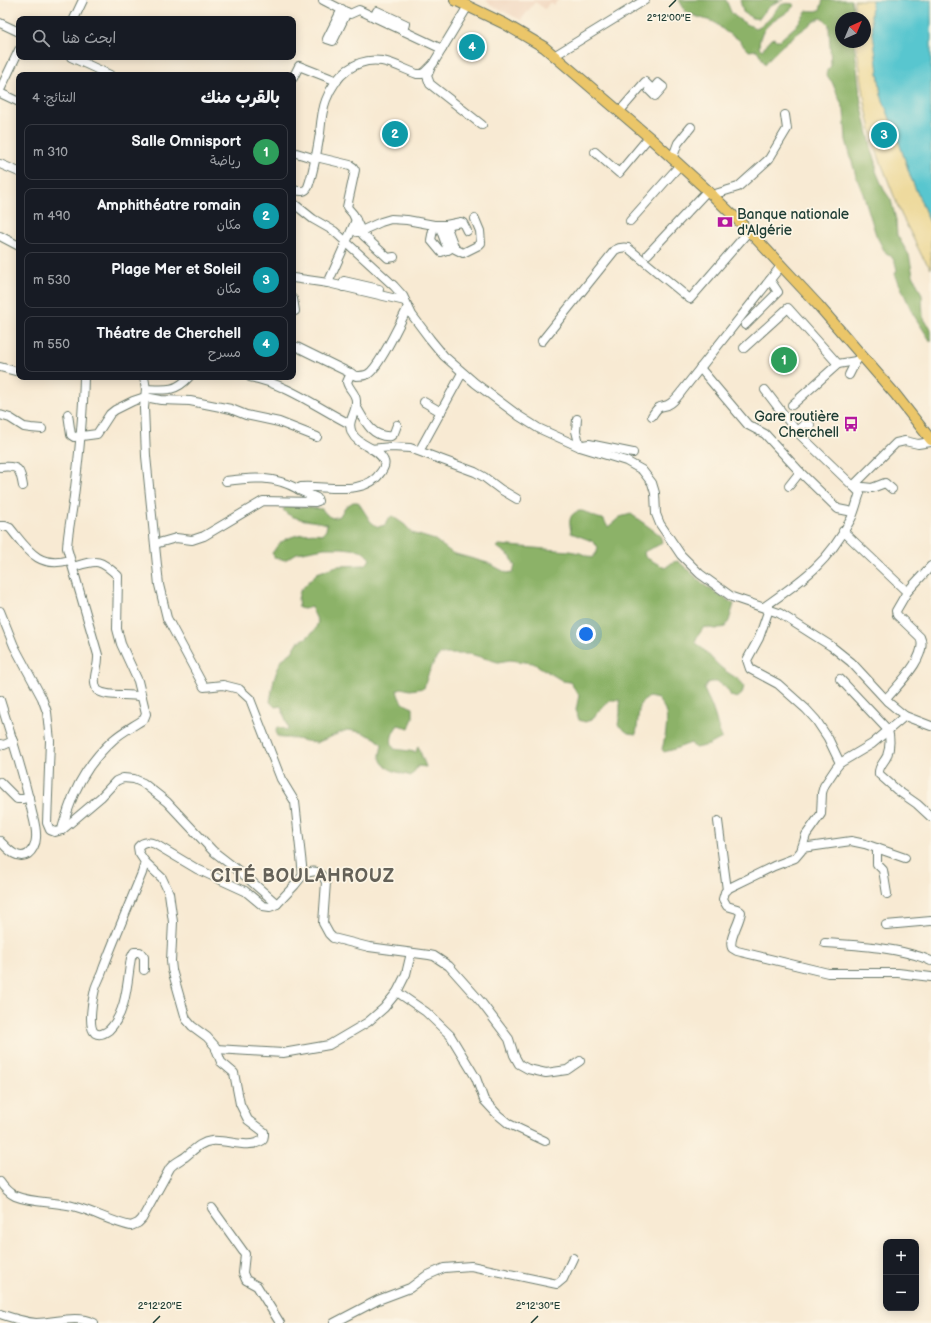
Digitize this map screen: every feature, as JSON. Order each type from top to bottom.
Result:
[{"type":"main road","points":[[455,0],[469,3],[544,47],[649,137],[710,193],[749,231],[818,304],[859,358],[895,394],[931,441]]},
{"type":"street","points":[[75,16],[82,0]]},
{"type":"street","points":[[323,0],[350,14],[359,10],[442,49]]},
{"type":"street","points":[[554,56],[645,0]]},
{"type":"street","points":[[430,84],[427,76],[469,3]]},
{"type":"street","points":[[0,23],[16,31]]},
{"type":"street","points":[[16,56],[0,91],[16,100]]},
{"type":"street","points":[[78,60],[104,72]]},
{"type":"street","points":[[296,191],[300,192],[308,189],[316,158],[325,101],[336,81],[350,67],[370,62],[382,61],[414,73],[422,74],[433,64]]},
{"type":"street","points":[[296,72],[299,66],[336,81]]},
{"type":"street","points":[[414,73],[482,125]]},
{"type":"street","points":[[619,112],[645,82],[651,88]]},
{"type":"street","points":[[648,254],[710,193],[738,187],[769,159],[787,128],[785,114]]},
{"type":"street","points":[[630,221],[676,162],[678,143],[691,127]]},
{"type":"street","points":[[595,152],[619,173],[649,137]]},
{"type":"street","points":[[296,153],[350,165],[354,168],[355,170],[347,207],[352,213],[363,235],[388,258],[394,257]]},
{"type":"street","points":[[0,164],[16,171]]},
{"type":"street","points":[[296,205],[334,231],[399,290],[419,326],[444,356],[462,372],[527,422],[549,434],[580,447],[626,461],[642,470],[652,483],[656,514],[660,524],[673,544],[690,565],[715,586],[732,597],[767,608],[786,617],[841,653],[867,677],[886,699],[905,716],[931,726]]},
{"type":"street","points":[[334,231],[343,233],[361,231],[391,219],[440,225],[461,222],[467,231]]},
{"type":"street","points":[[440,225],[431,240],[441,252],[451,249],[463,253],[481,244],[482,240],[480,231],[475,219]]},
{"type":"street","points":[[328,283],[356,220]]},
{"type":"street","points":[[440,225],[451,249]]},
{"type":"street","points":[[542,340],[615,250],[623,247],[628,248],[690,299],[749,231]]},
{"type":"street","points":[[0,236],[16,244]]},
{"type":"street","points":[[652,416],[656,408],[659,406],[670,404],[781,266]]},
{"type":"street","points":[[296,278],[328,283],[378,294],[407,304]]},
{"type":"street","points":[[746,325],[778,292],[770,280]]},
{"type":"street","points":[[297,347],[356,376],[368,374],[376,366],[407,304]]},
{"type":"street","points":[[744,348],[788,308],[838,364]]},
{"type":"street","points":[[792,406],[838,364],[859,358]]},
{"type":"street","points":[[849,375],[859,358]]},
{"type":"street","points":[[0,367],[16,371]]},
{"type":"street","points":[[700,368],[748,425],[765,434],[800,472],[838,509],[853,512]]},
{"type":"street","points":[[422,446],[462,372]]},
{"type":"street","points":[[351,373],[347,382],[355,395],[356,406],[371,430],[376,434],[391,436],[397,426]]},
{"type":"street","points":[[84,380],[83,415],[73,507],[67,533],[67,548],[98,655],[99,662],[94,680],[97,690],[106,694],[136,695],[142,697]]},
{"type":"street","points":[[144,380],[146,393],[144,408],[146,456],[159,584],[167,618],[204,687],[223,686],[239,689],[250,700],[281,779],[295,802],[303,875]]},
{"type":"street","points":[[68,414],[72,436],[97,434],[110,414],[115,410],[146,393],[173,389],[186,380]]},
{"type":"street","points":[[265,380],[286,389],[350,424]]},
{"type":"street","points":[[765,390],[797,432],[858,486],[872,488],[885,483],[892,489]]},
{"type":"street","points":[[146,393],[160,400],[190,401],[231,409],[246,415],[279,422],[317,437]]},
{"type":"street","points":[[424,402],[441,412]]},
{"type":"street","points":[[298,489],[301,487],[318,486],[343,489],[365,486],[378,477],[385,467],[384,461],[378,453],[355,438],[351,432],[351,418],[356,406]]},
{"type":"street","points":[[0,415],[10,418],[24,427],[42,428]]},
{"type":"street","points":[[577,419],[576,431],[580,447]]},
{"type":"street","points":[[797,432],[806,422],[810,425]]},
{"type":"street","points":[[840,763],[828,738],[816,720],[806,709],[778,684],[750,670],[746,660],[759,638],[767,608],[815,568],[843,531],[853,512],[858,486],[896,443],[905,441],[918,444],[931,441]]},
{"type":"street","points":[[580,447],[589,444],[633,453]]},
{"type":"street","points":[[371,449],[391,447],[410,448],[474,472],[517,499]]},
{"type":"street","points":[[0,464],[18,469],[23,486]]},
{"type":"street","points":[[789,486],[800,472]]},
{"type":"street","points":[[155,544],[176,538],[192,540],[204,536],[264,501],[318,501],[318,499],[288,484],[274,479],[226,481]]},
{"type":"street","points":[[0,526],[10,528],[40,560],[71,563],[91,561],[100,562],[105,564],[118,576],[117,629],[121,644],[138,681],[146,714],[144,719],[113,740],[93,761],[82,778],[72,800],[64,820],[62,830]]},
{"type":"street","points":[[843,531],[907,592]]},
{"type":"street","points":[[886,699],[912,667],[918,658],[921,649],[922,640],[920,637],[897,615],[896,612],[907,592],[931,566]]},
{"type":"street","points":[[0,612],[17,652],[42,698],[47,712],[50,741],[47,823],[52,832],[62,830],[101,797],[116,781],[123,778],[134,779],[143,783],[167,802],[213,851],[277,904]]},
{"type":"street","points":[[840,679],[888,730],[889,748],[887,755],[879,768],[879,774],[931,816]]},
{"type":"street","points":[[0,700],[29,797],[36,829],[36,839],[28,854],[18,856],[12,853],[0,841]]},
{"type":"street","points":[[905,716],[872,744],[840,763],[832,773],[824,786],[822,793],[821,814],[806,835],[802,848],[795,858],[774,866],[727,890],[723,896],[724,903],[727,906],[741,912],[730,943],[732,948],[736,951],[828,973],[898,973],[931,977]]},
{"type":"street","points":[[0,744],[13,741]]},
{"type":"street","points":[[0,782],[17,799],[29,797]]},
{"type":"street","points":[[718,821],[727,890]]},
{"type":"street","points":[[802,848],[852,841],[905,858]]},
{"type":"street","points":[[0,1182],[9,1193],[26,1200],[58,1203],[77,1207],[127,1225],[135,1226],[146,1212],[170,1168],[199,1145],[208,1141],[217,1140],[252,1144],[260,1142],[264,1138],[264,1132],[251,1123],[238,1099],[234,1073],[221,1062],[215,1046],[186,1019],[172,970],[173,922],[168,893],[162,878],[145,862],[139,853],[138,847],[142,843],[151,842],[196,868],[245,891],[264,906],[270,907],[277,904],[303,875],[310,871],[319,873],[326,882],[323,923],[333,938],[368,947],[434,956],[449,966],[481,1002],[509,1039],[514,1056],[519,1064],[528,1070],[546,1073],[567,1070],[580,1061]]},
{"type":"street","points":[[877,848],[877,864],[883,870],[887,894]]},
{"type":"street","points":[[144,970],[144,956],[140,952],[134,952],[131,958],[124,1002],[118,1017],[107,1032],[100,1034],[95,1033],[91,1028],[90,1022],[95,988],[112,943],[142,873],[145,862]]},
{"type":"street","points":[[886,925],[931,921]]},
{"type":"street","points":[[826,943],[852,944],[892,950],[931,961]]},
{"type":"street","points":[[216,1050],[283,1053],[329,1045],[368,1022],[384,1008],[397,992],[406,974],[411,953]]},
{"type":"street","points":[[397,992],[426,1012],[450,1035],[476,1078],[484,1100],[497,1114],[509,1124],[546,1141]]},
{"type":"street","points":[[212,1208],[245,1254],[243,1273],[246,1280],[257,1286],[280,1323]]},
{"type":"street","points":[[334,1323],[378,1300],[410,1288],[426,1276],[444,1268],[471,1266],[557,1284],[564,1279],[573,1258]]},
{"type":"street","points":[[0,1314],[28,1322],[50,1322],[76,1318],[94,1323]]},
{"type":"shaded area","points":[[486,0],[558,0],[554,5],[550,2],[545,9],[535,2],[521,20],[491,5]]},
{"type":"green space","points":[[679,0],[726,0],[731,12],[736,17],[742,22],[756,28],[768,20],[781,5],[788,3],[793,4],[794,6],[789,11],[772,22],[763,32],[760,38],[759,47],[762,50],[771,39],[774,38],[776,40],[780,40],[796,26],[807,11],[820,10],[823,0],[851,0],[853,12],[835,12],[835,48],[855,48],[861,103],[876,162],[876,171],[884,190],[891,200],[896,220],[897,235],[909,255],[913,275],[922,295],[923,317],[931,330],[931,342],[913,314],[895,274],[897,270],[895,262],[891,256],[885,252],[876,235],[856,176],[846,140],[844,110],[832,82],[827,76],[827,70],[831,66],[829,25],[823,19],[820,18],[816,20],[782,46],[765,64],[757,50],[749,51],[738,39],[726,32],[714,22],[686,12]]},
{"type":"green space","points":[[740,0],[783,0],[769,7],[759,19],[752,18],[743,12]]},
{"type":"green space","points":[[353,502],[358,502],[371,522],[378,527],[385,525],[387,520],[392,516],[405,525],[412,533],[435,540],[452,553],[488,563],[507,573],[513,572],[515,566],[511,557],[497,547],[499,545],[569,551],[580,553],[592,558],[597,552],[598,547],[592,541],[571,533],[570,522],[572,515],[578,511],[583,511],[603,519],[608,527],[620,517],[631,514],[660,535],[662,542],[644,552],[645,557],[665,568],[673,562],[678,561],[707,587],[734,604],[729,621],[725,627],[716,629],[704,627],[695,642],[720,667],[739,680],[744,686],[742,694],[737,698],[731,696],[727,689],[719,683],[707,683],[704,689],[713,710],[722,738],[709,745],[695,748],[691,743],[664,752],[662,749],[667,719],[664,707],[658,699],[649,697],[641,703],[636,734],[628,733],[618,725],[620,700],[610,700],[591,720],[585,722],[579,720],[576,710],[579,695],[570,682],[563,681],[533,663],[510,660],[498,662],[470,654],[440,654],[430,670],[424,688],[410,690],[401,688],[397,690],[402,702],[413,708],[413,718],[409,728],[398,725],[392,737],[392,746],[394,749],[416,752],[418,746],[426,767],[418,766],[411,776],[392,770],[384,765],[380,756],[382,744],[375,738],[361,732],[347,730],[316,743],[277,736],[276,730],[278,727],[287,730],[289,729],[281,706],[275,707],[270,702],[274,679],[281,660],[292,652],[298,642],[306,638],[315,630],[318,622],[311,607],[304,609],[299,608],[298,599],[300,591],[317,573],[337,566],[365,565],[369,561],[370,557],[360,550],[324,548],[297,553],[285,560],[275,558],[272,553],[280,543],[301,534],[323,534],[326,530],[327,524],[293,517],[283,509],[286,506],[322,509],[332,518],[340,516],[345,507]]},
{"type":"sand","points":[[854,0],[872,0],[871,17],[871,12],[855,12]]},
{"type":"sand","points":[[871,17],[881,95],[911,178],[931,225],[931,269],[922,256],[901,214],[875,147],[866,108],[857,48],[871,48]]},
{"type":"water","points":[[872,0],[931,0],[931,225],[911,178],[881,95],[871,17]]},
{"type":"place","name":"Théatre de Cherchell","points":[[472,47]]},
{"type":"place","name":"Amphithéatre romain","points":[[395,134]]},
{"type":"place","name":"Plage Mer et Soleil","points":[[884,135]]},
{"type":"place","name":"Banque nationale d'Algérie","points":[[725,222]]},
{"type":"place","name":"Salle Omnisport","points":[[784,360]]},
{"type":"place","name":"Gare routière Cherchell","points":[[851,424]]},
{"type":"district","name":"CITÉ BOULAHROUZ","points":[[303,876]]}]
